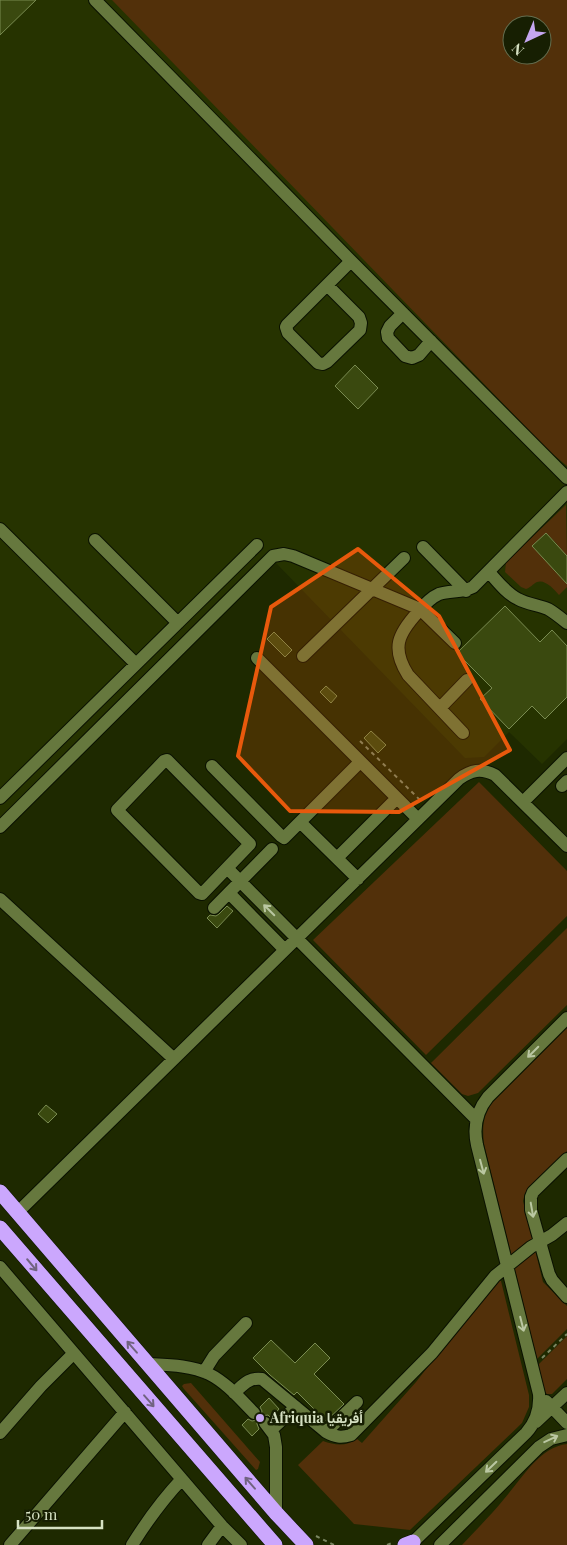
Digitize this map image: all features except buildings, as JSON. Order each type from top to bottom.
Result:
[{"type":"highway","points":[[0,1192],[276,1512],[303,1542],[315,1545]]},
{"type":"highway","points":[[0,1228],[275,1545]]},
{"type":"street","points":[[95,0],[567,478]]},
{"type":"street","points":[[327,285],[359,317],[362,323],[360,330],[323,364],[318,363],[286,329],[288,324],[327,285],[351,261]]},
{"type":"street","points":[[403,313],[390,326],[387,332],[388,338],[405,356],[412,358],[418,355],[431,342]]},
{"type":"street","points":[[464,733],[408,675],[401,663],[398,651],[399,638],[420,609],[432,598],[439,594],[466,591],[473,588],[567,492]]},
{"type":"street","points":[[0,529],[136,664]]},
{"type":"street","points":[[95,540],[178,623]]},
{"type":"street","points":[[0,798],[257,545]]},
{"type":"street","points":[[423,547],[466,591]]},
{"type":"street","points":[[0,827],[273,556],[284,554],[293,556],[420,609],[455,643]]},
{"type":"street","points":[[303,656],[404,558]]},
{"type":"street","points":[[489,572],[507,592],[525,602],[547,609],[558,615],[567,624]]},
{"type":"street","points":[[257,658],[418,819]]},
{"type":"street","points":[[440,708],[467,680]]},
{"type":"street","points":[[523,802],[567,758]]},
{"type":"street","points":[[167,760],[250,843],[249,847],[228,869],[200,894],[118,812],[117,808],[167,760]]},
{"type":"street","points":[[212,766],[282,838],[360,762]]},
{"type":"street","points":[[17,1213],[467,773],[482,770],[495,775],[566,844]]},
{"type":"street","points":[[337,858],[397,798]]},
{"type":"street","points":[[300,822],[358,879]]},
{"type":"street","points":[[214,908],[272,849]]},
{"type":"street","points":[[228,869],[476,1119]]},
{"type":"street","points":[[228,893],[285,950]]},
{"type":"street","points":[[0,899],[174,1059]]},
{"type":"street","points":[[533,1424],[538,1413],[539,1394],[477,1146],[475,1128],[476,1119],[488,1097],[567,1018]]},
{"type":"street","points":[[567,1159],[533,1192],[531,1198],[531,1210],[543,1240],[552,1280],[567,1297]]},
{"type":"street","points":[[234,1394],[247,1381],[262,1379],[326,1432],[334,1437],[343,1438],[351,1435],[427,1359],[491,1280],[567,1223]]},
{"type":"street","points":[[0,1268],[222,1526],[241,1545]]},
{"type":"street","points":[[204,1372],[214,1356],[246,1323]]},
{"type":"street","points":[[0,1433],[41,1386],[73,1354]]},
{"type":"street","points":[[147,1364],[166,1365],[204,1372],[216,1378],[254,1413]]},
{"type":"street","points":[[539,1394],[563,1398]]},
{"type":"street","points":[[563,1398],[567,1423]]},
{"type":"street","points":[[405,1544],[563,1398]]},
{"type":"street","points":[[326,1432],[357,1402]]},
{"type":"street","points":[[276,1512],[276,1441],[268,1427],[296,1407]]},
{"type":"street","points":[[10,1545],[125,1412]]},
{"type":"street","points":[[440,1545],[539,1447],[551,1438],[567,1435]]},
{"type":"street","points":[[132,1545],[166,1496],[182,1479]]},
{"type":"street","points":[[208,1545],[222,1526]]},
{"type":"path","points":[[360,741],[429,809]]},
{"type":"path","points":[[532,1364],[538,1362],[567,1334]]},
{"type":"path","points":[[387,1545],[405,1544]]},
{"type":"highlighted area","points":[[358,549],[439,616],[510,750],[399,812],[290,811],[238,756],[271,607]]},
{"type":"shaded area","points":[[0,0],[567,0],[567,739],[542,764],[509,732],[484,757],[465,758],[276,563],[0,835]]},
{"type":"shaded area","points":[[112,0],[567,0],[567,466],[549,451]]},
{"type":"shaded area","points":[[566,505],[567,556],[564,554],[551,567],[567,584],[567,587],[559,595],[549,585],[540,581],[526,589],[521,587],[505,572],[506,562]],"holes":[[[546,533],[557,544],[543,558],[532,546]]]},
{"type":"shaded area","points":[[479,782],[567,871],[567,916],[426,1055],[313,940]]},
{"type":"shaded area","points":[[567,928],[567,1005],[478,1093],[468,1096],[462,1094],[431,1063]]},
{"type":"shaded area","points":[[567,1028],[567,1151],[525,1193],[523,1201],[543,1282],[567,1306],[567,1329],[537,1359],[484,1144],[483,1127],[487,1112],[493,1102]]},
{"type":"shaded area","points":[[501,1281],[529,1395],[529,1407],[522,1423],[410,1530],[354,1524],[298,1465],[323,1441],[340,1445],[357,1439],[362,1443],[416,1382],[494,1283]]},
{"type":"shaded area","points":[[567,1336],[567,1379],[552,1394],[547,1394],[538,1365]]},
{"type":"shaded area","points":[[191,1383],[260,1462],[258,1469],[256,1470],[182,1386]]},
{"type":"shaded area","points":[[567,1444],[567,1545],[462,1545],[539,1458],[557,1446]]},
{"type":"place","name":"Afriquia أفريقيا","points":[[260,1418]]}]
